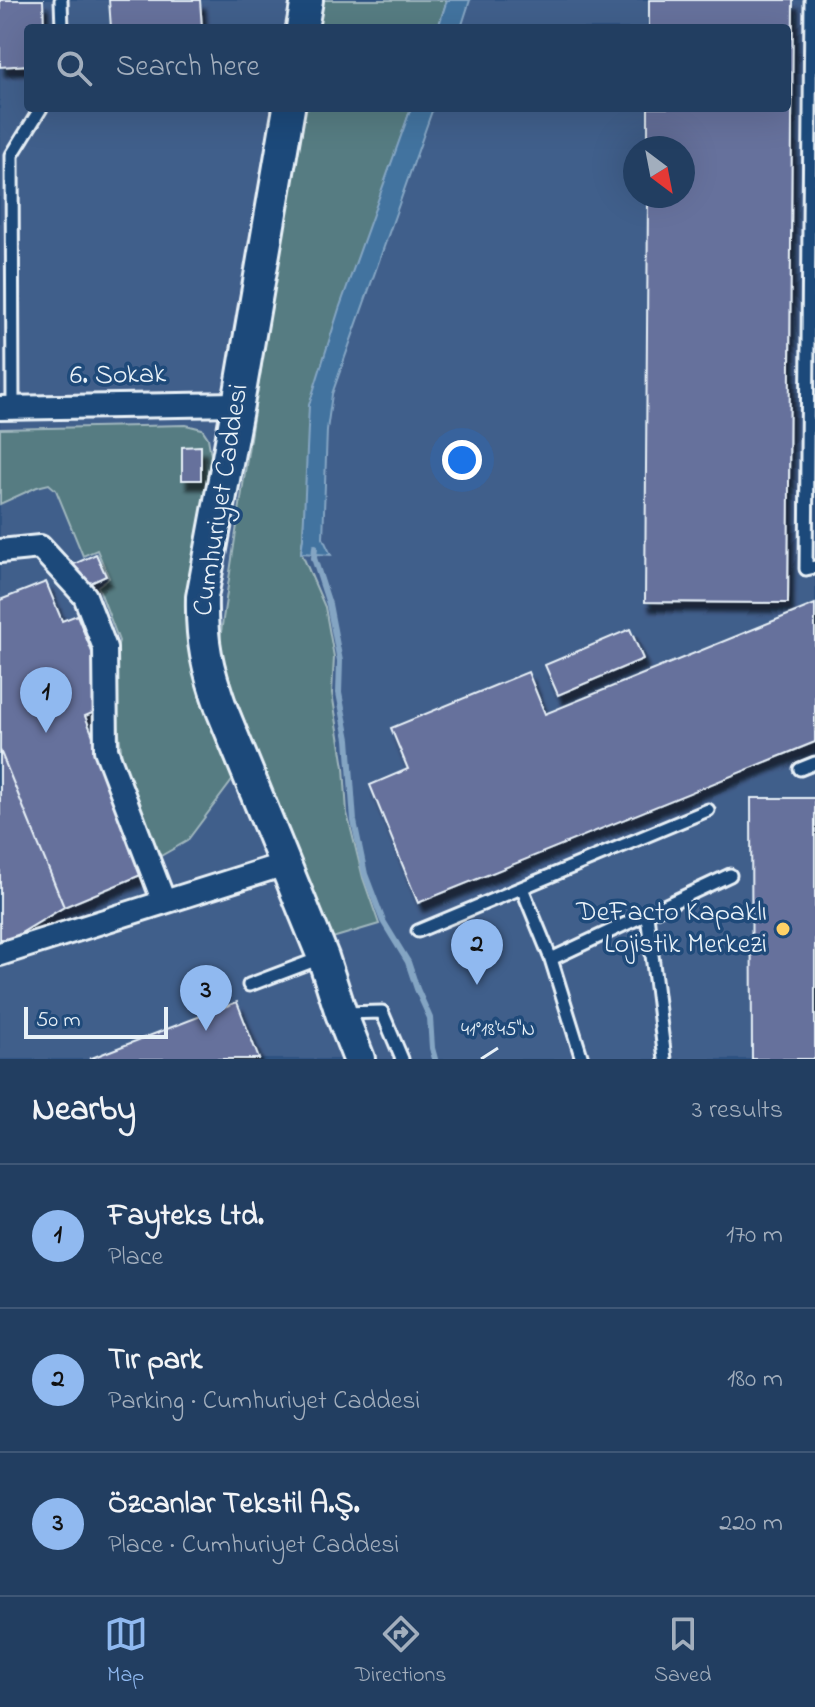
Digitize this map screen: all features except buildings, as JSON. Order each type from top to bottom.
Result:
[{"type":"street","points":[[303,24],[307,0]]},
{"type":"street","name":"Cumhuriyet Caddesi","points":[[288,112],[202,597],[201,628],[210,675],[222,710],[323,957],[359,1059]]},
{"type":"street","name":"6. Sokak","points":[[6,408],[238,404]]},
{"type":"street","points":[[0,551],[40,547],[85,596],[105,648],[106,750],[164,902]]},
{"type":"street","points":[[0,954],[285,864]]},
{"type":"lane","points":[[62,24],[63,0]]},
{"type":"lane","points":[[811,0],[806,569],[815,567]]},
{"type":"lane","points":[[6,408],[12,155],[39,112]]},
{"type":"lane","points":[[800,769],[815,763]]},
{"type":"lane","points":[[418,931],[708,810]]},
{"type":"lane","points":[[551,959],[730,875]]},
{"type":"lane","points":[[522,888],[551,959],[582,1059]]},
{"type":"lane","points":[[647,915],[665,1059]]},
{"type":"lane","points":[[249,985],[323,957]]},
{"type":"lane","points":[[341,1013],[382,1012],[402,1059]]},
{"type":"shaded area","points":[[0,0],[815,0],[815,1059],[0,1059]]},
{"type":"shaded area","points":[[447,0],[470,0],[462,24],[439,24]]},
{"type":"shaded area","points":[[410,112],[432,112],[332,394],[327,430],[323,538],[331,555],[301,553],[309,405],[339,309]]},
{"type":"green space","points":[[322,0],[447,0],[439,24],[319,24]]},
{"type":"green space","points":[[303,112],[410,112],[307,473],[301,552],[325,607],[334,657],[332,693],[344,767],[347,813],[363,878],[379,924],[329,939],[223,663],[220,639]]},
{"type":"green space","points":[[186,425],[202,429],[208,438],[211,455],[192,582],[234,778],[187,841],[159,857],[152,855],[123,766],[111,667],[119,641],[98,586],[109,578],[97,550],[83,556],[56,490],[49,484],[0,504],[0,429]]},
{"type":"waterway","points":[[315,547],[314,558],[329,604],[340,661],[339,693],[348,739],[354,821],[365,874],[383,921],[408,962],[430,1018],[435,1059]]},
{"type":"place","name":"Fayteks Ltd.","points":[[46,733]]},
{"type":"place","name":"DeFacto Kapaklı Lojistik Merkezi","points":[[783,929]]},
{"type":"place","name":"Tır park","points":[[477,985]]},
{"type":"place","name":"Özcanlar Tekstil A.Ş.","points":[[206,1031]]}]
